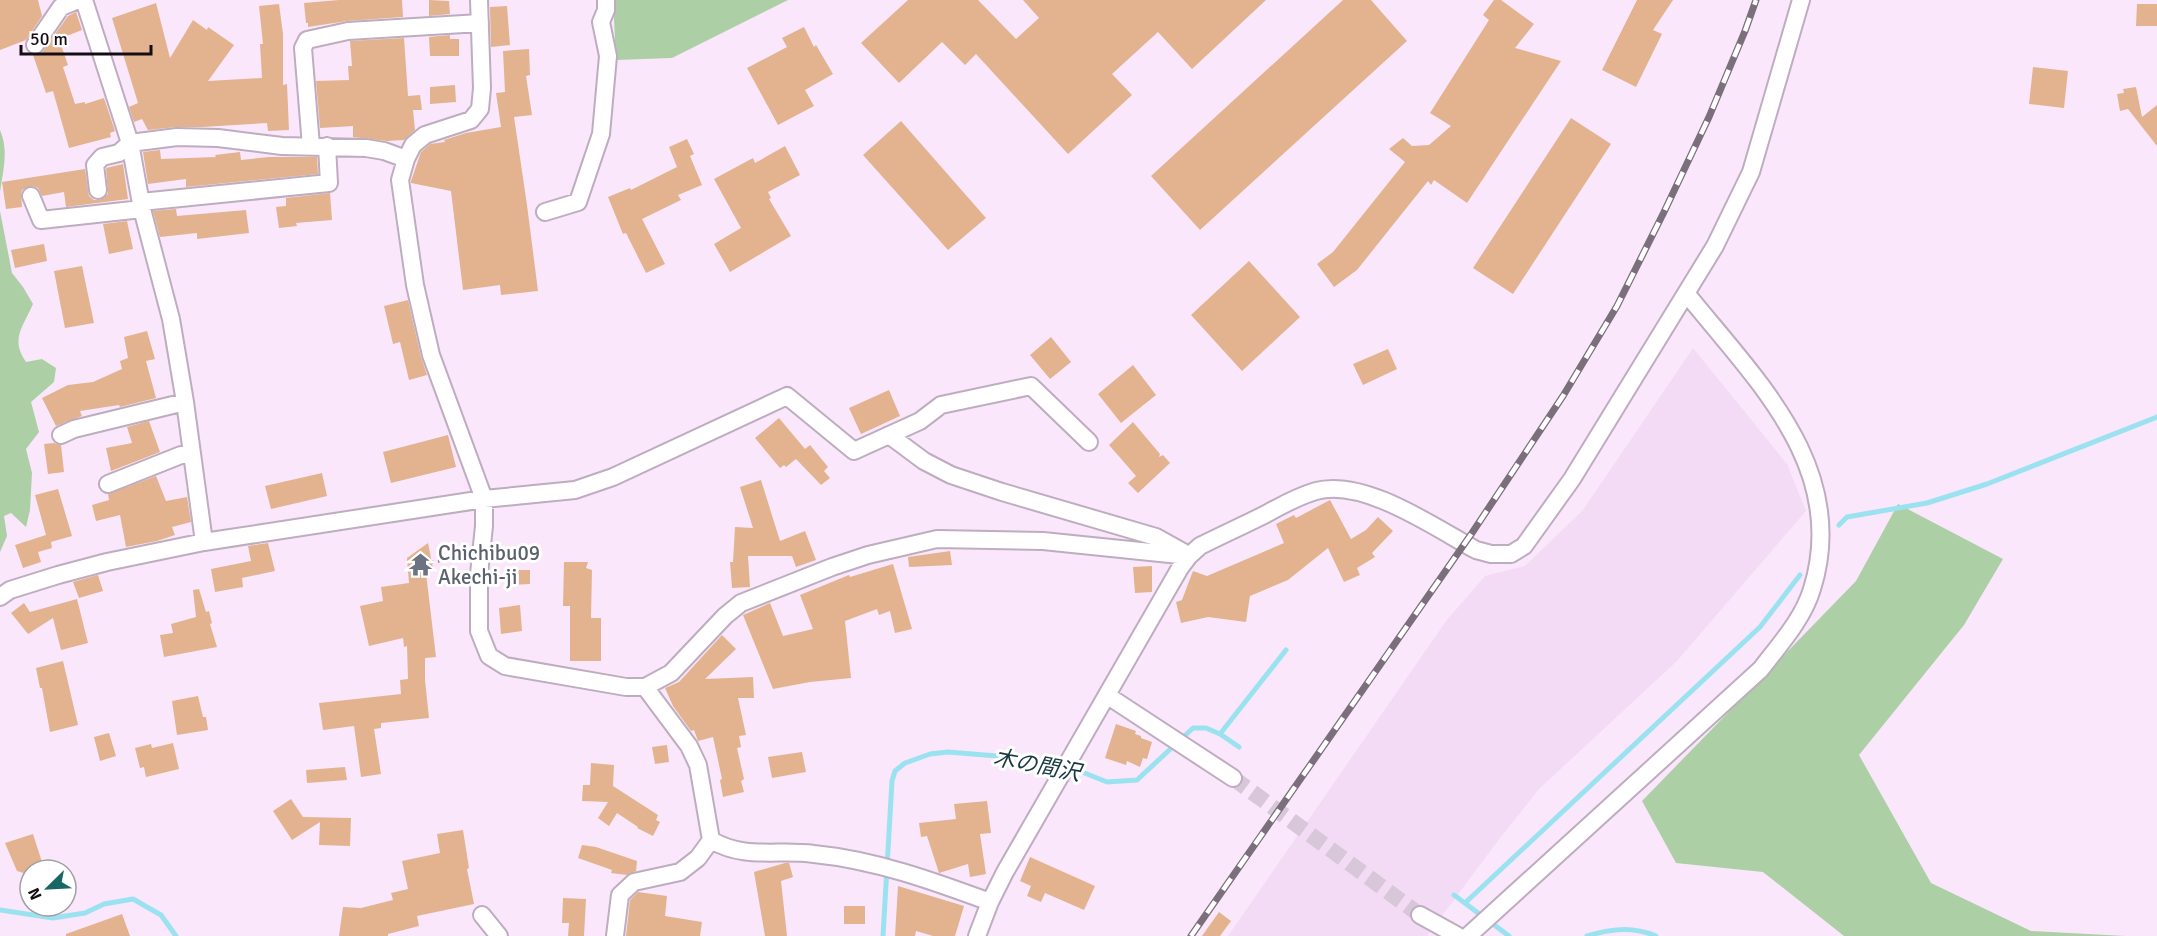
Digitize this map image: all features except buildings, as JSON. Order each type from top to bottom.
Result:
[{"type":"street","points":[[34,45],[61,7],[78,0]]},
{"type":"street","points":[[84,0],[130,143],[141,205],[171,319],[204,542]]},
{"type":"street","points":[[479,0],[483,88],[480,109],[471,120],[425,135],[413,145],[400,180],[415,285],[430,354],[484,499],[478,631],[489,656],[505,666],[626,687],[645,687],[671,673],[725,616],[741,603],[868,555],[937,539],[1043,541],[1189,556]]},
{"type":"street","points":[[545,212],[578,202],[601,134],[608,56],[602,22],[606,0]]},
{"type":"street","points":[[977,936],[1005,872],[1189,556],[1200,546],[1291,501],[1331,488],[1355,491],[1389,503],[1476,550],[1491,554],[1511,554],[1524,546],[1552,510],[1715,246],[1751,172],[1802,0]]},
{"type":"street","points":[[31,196],[41,220],[141,205],[329,183],[319,146],[303,48],[307,40],[348,31],[480,23]]},
{"type":"street","points":[[98,190],[95,165],[102,157],[119,153],[130,143],[177,137],[218,138],[282,147],[348,146],[384,151],[406,159]]},
{"type":"street","points":[[1473,932],[1761,669],[1793,628],[1812,590],[1821,547],[1821,514],[1815,484],[1797,439],[1777,405],[1686,294]]},
{"type":"street","points":[[0,597],[10,590],[68,572],[204,542],[484,499],[574,490],[603,480],[787,396],[854,451],[920,421],[941,405],[1031,386],[1089,442]]},
{"type":"street","points":[[61,435],[74,429],[185,402]]},
{"type":"street","points":[[889,435],[924,461],[951,475],[1156,537],[1189,556]]},
{"type":"street","points":[[108,484],[181,455],[192,455]]},
{"type":"street","points":[[615,936],[620,895],[634,882],[680,872],[698,858],[711,840],[698,765],[689,746],[645,687]]},
{"type":"street","points":[[1108,696],[1233,778]]},
{"type":"street","points":[[711,840],[724,848],[743,853],[813,854],[921,876],[990,902]]},
{"type":"street","points":[[482,915],[499,936]]},
{"type":"street","points":[[1420,915],[1458,936]]},
{"type":"path","points":[[432,562],[447,560]]},
{"type":"shaded area","points":[[1693,348],[1787,464],[1806,511],[1677,661],[1539,789],[1427,936],[1228,936],[1446,621],[1485,576],[1525,566],[1583,510]]},
{"type":"green space","points":[[613,0],[788,0],[672,58],[616,60]]},
{"type":"green space","points":[[0,130],[5,153],[0,192]]},
{"type":"green space","points":[[0,211],[12,273],[33,304],[20,333],[21,354],[26,362],[42,359],[56,368],[54,382],[31,402],[39,432],[26,449],[32,473],[30,510],[26,527],[11,513],[4,516],[7,536],[0,552]]},
{"type":"green space","points":[[1898,504],[2003,559],[1964,625],[1859,755],[1931,883],[2031,931],[2125,936],[1844,936],[1763,872],[1676,863],[1642,801],[1856,581]]},
{"type":"waterway","points":[[1839,525],[1847,517],[1927,503],[1987,484],[2157,417]]},
{"type":"waterway","points":[[1465,903],[1760,627],[1800,575]]},
{"type":"waterway","name":"木の間沢","points":[[883,936],[892,781],[895,771],[905,763],[930,754],[948,752],[1021,758],[1082,772],[1107,782],[1137,780],[1193,728],[1206,728],[1220,734],[1286,650]]},
{"type":"waterway","points":[[1220,734],[1239,747]]},
{"type":"waterway","points":[[1454,895],[1509,936]]},
{"type":"waterway","name":"木の間沢","points":[[0,910],[53,918],[85,913],[104,904],[133,899],[161,915],[176,936]]},
{"type":"waterway","points":[[1587,936],[1622,930],[1656,936]]},
{"type":"tunnel","points":[[1233,778],[1420,915]]},
{"type":"railway","points":[[1191,936],[1472,533],[1563,396],[1617,306],[1664,212],[1709,117],[1756,0]]},
{"type":"place","name":"Chichibu09 Akechi-ji","points":[[420,565]]}]
